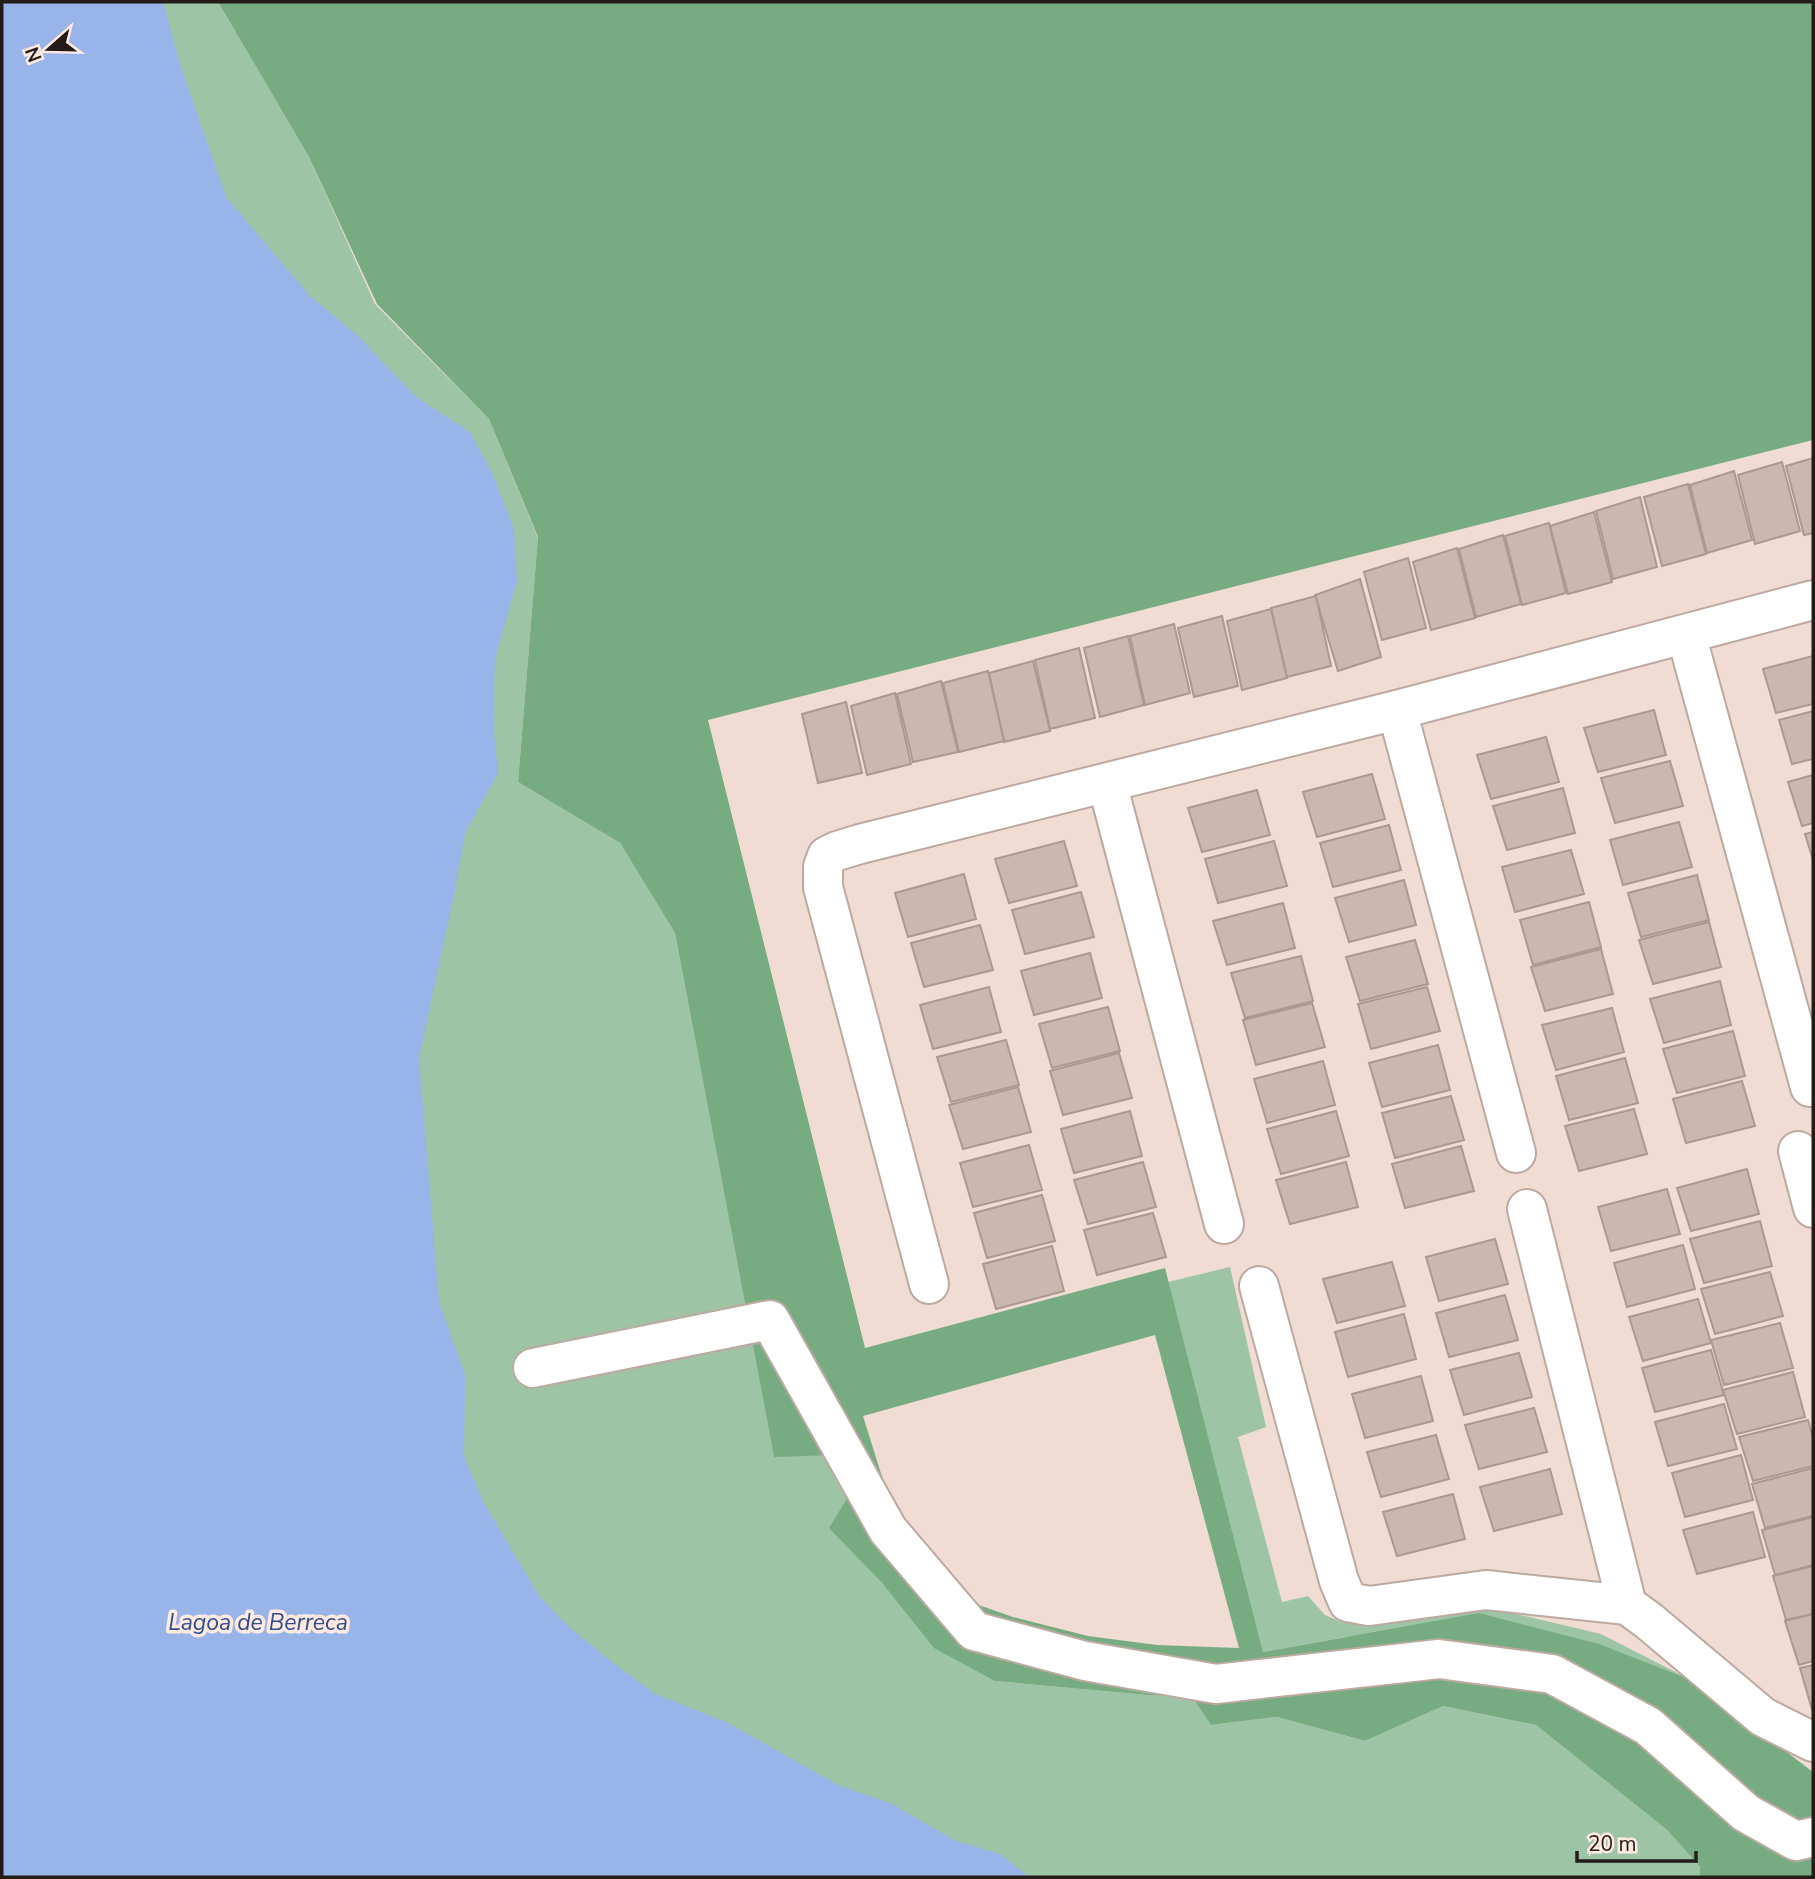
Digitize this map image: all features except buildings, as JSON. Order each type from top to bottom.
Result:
[{"type":"street","points":[[929,1284],[823,887],[823,867],[827,856],[860,844],[1397,710],[1813,600]]},
{"type":"street","points":[[1686,634],[1810,1087]]},
{"type":"street","points":[[1397,710],[1516,1153]]},
{"type":"street","points":[[1107,783],[1224,1224]]},
{"type":"street","points":[[1798,1151],[1813,1208]]},
{"type":"street","points":[[1527,1209],[1627,1605]]},
{"type":"street","points":[[1259,1286],[1339,1581],[1348,1601],[1369,1606],[1486,1590],[1627,1605],[1763,1717],[1813,1742]]},
{"type":"street","points":[[533,1367],[770,1320],[888,1530],[974,1631],[1085,1661],[1216,1684],[1439,1659],[1552,1674],[1648,1726],[1745,1813],[1796,1841],[1813,1837]]},
{"type":"green space","name":"Lagoa de Berreca","points":[[2,2],[218,2],[309,157],[375,304],[489,419],[538,538],[518,782],[620,843],[675,933],[774,1456],[838,1455],[849,1495],[830,1528],[883,1584],[995,1681],[1147,1695],[1191,1696],[1211,1725],[1277,1717],[1365,1741],[1443,1706],[1536,1725],[1667,1830],[1700,1867],[1700,1877],[2,1877]]},
{"type":"green space","points":[[218,2],[1813,2],[1813,440],[708,720],[865,1348],[1165,1268],[1263,1652],[1479,1613],[1599,1644],[1691,1680],[1813,1772],[1813,1877],[1700,1877],[1700,1867],[1667,1830],[1536,1725],[1443,1706],[1365,1741],[1277,1717],[1211,1725],[1191,1696],[1147,1695],[995,1681],[934,1648],[883,1584],[829,1528],[849,1495],[838,1455],[774,1457],[675,933],[620,843],[518,782],[538,537],[489,419],[377,304],[309,157]],"holes":[[[1155,1335],[1239,1648],[1157,1645],[1088,1636],[1013,1617],[973,1603],[893,1512],[863,1416]]]},
{"type":"green space","points":[[1230,1267],[1266,1427],[1238,1437],[1282,1602],[1308,1596],[1325,1615],[1341,1622],[1478,1605],[1601,1634],[1691,1680],[1345,1637],[1263,1652],[1168,1282]]},
{"type":"water","name":"Lagoa de Berreca","points":[[2,2],[163,2],[180,64],[226,197],[310,296],[358,336],[416,397],[470,432],[493,475],[514,529],[517,581],[495,659],[493,722],[498,773],[465,833],[419,1058],[439,1302],[465,1375],[464,1457],[484,1503],[539,1596],[570,1628],[655,1694],[726,1722],[840,1786],[890,1803],[956,1841],[1000,1854],[1029,1877],[2,1877]]}]
